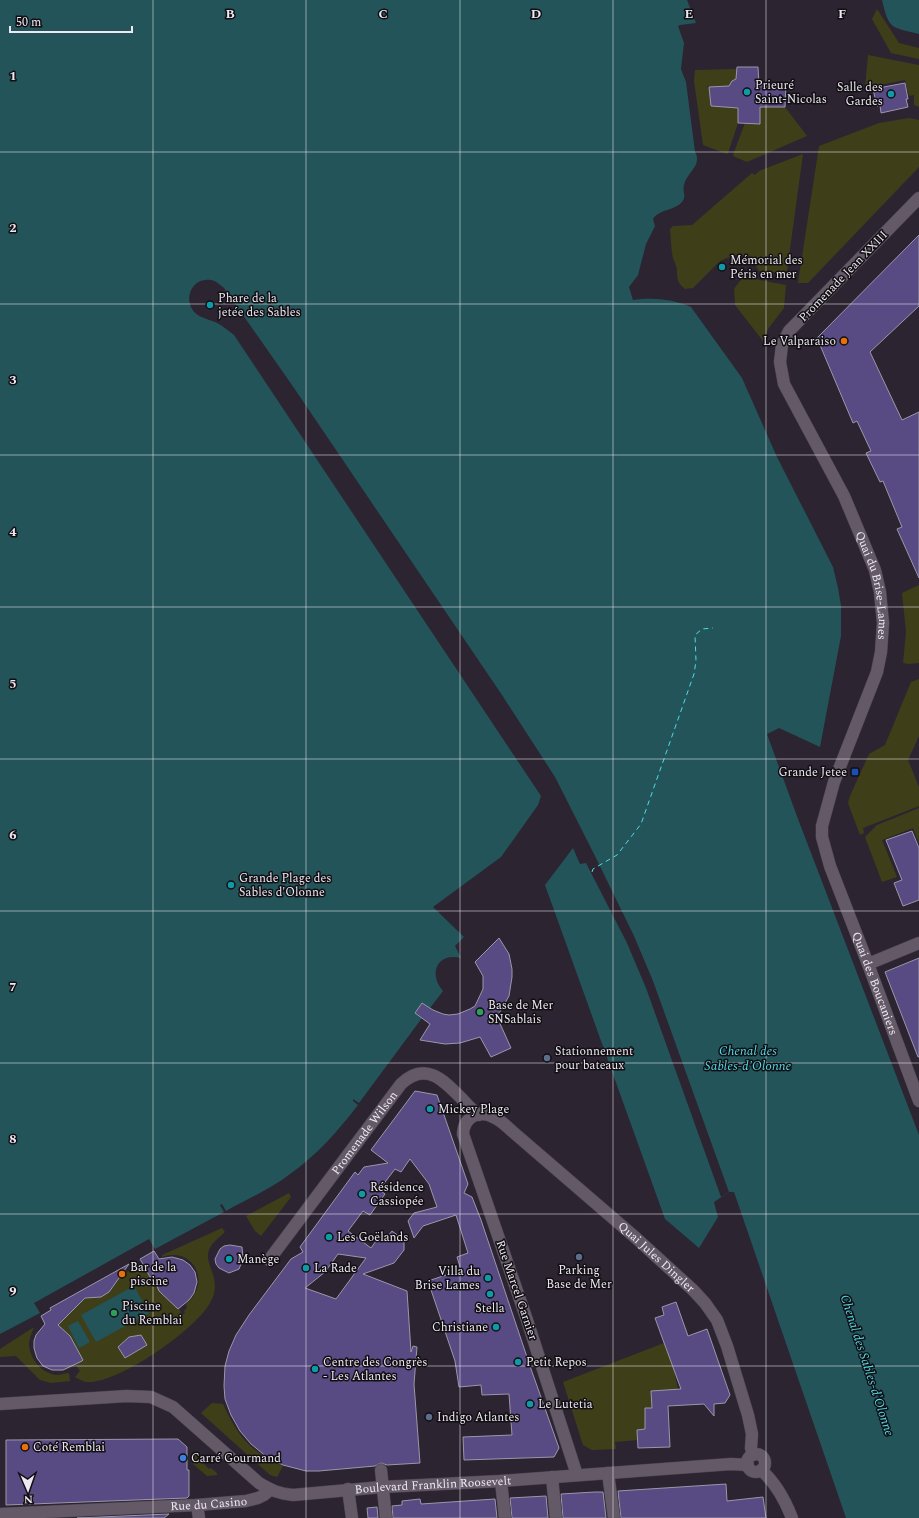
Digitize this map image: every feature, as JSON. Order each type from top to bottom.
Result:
[{"type":"street","name":"Promenade Jean XXIII","points":[[780,362],[782,345],[789,331],[919,198]]},
{"type":"street","name":"Quai du Brise-Lames","points":[[780,362],[781,374],[789,396],[844,496],[875,570],[880,592],[883,623],[881,652],[877,672],[834,782],[822,826],[822,837],[830,866]]},
{"type":"street","name":"Quai des Boucaniers","points":[[830,866],[919,1101]]},
{"type":"street","points":[[868,964],[919,943]]},
{"type":"street","name":"Promenade Wilson","points":[[269,1260],[401,1084],[408,1077],[415,1073],[424,1073],[438,1077],[455,1090],[466,1104],[479,1115]]},
{"type":"street","name":"Quai Jules Dingler","points":[[479,1115],[489,1115],[496,1118],[513,1132],[636,1238],[693,1290],[705,1303],[717,1320],[728,1346],[748,1415],[752,1434],[750,1460]]},
{"type":"street","name":"Rue Marcel Garnier","points":[[479,1115],[467,1120],[463,1126],[463,1134],[529,1326],[577,1475]]},
{"type":"street","name":"Boulevard Franklin Roosevelt","points":[[0,1404],[127,1396],[151,1397],[173,1407],[270,1490],[281,1494],[293,1495],[348,1489],[552,1477],[731,1464],[750,1460],[750,1469],[754,1472],[761,1470],[774,1483],[784,1499],[792,1518]]},
{"type":"street","points":[[381,1470],[386,1518]]},
{"type":"street","points":[[608,1473],[614,1518]]},
{"type":"street","points":[[552,1477],[556,1518]]},
{"type":"street","points":[[501,1480],[505,1518]]},
{"type":"street","points":[[348,1489],[352,1518]]},
{"type":"street","name":"Rue du Casino","points":[[0,1514],[156,1513],[197,1505],[246,1501],[258,1498],[270,1490]]},
{"type":"street","points":[[197,1505],[199,1518]]},
{"type":"shaded area","points":[[877,9],[899,43],[919,48],[919,59],[891,53],[872,19]]},
{"type":"shaded area","points":[[868,55],[919,65],[919,107],[914,105],[914,95],[909,96],[905,80],[865,88]]},
{"type":"shaded area","points":[[737,69],[738,81],[732,81],[732,86],[707,87],[709,89],[711,107],[727,106],[730,108],[730,106],[738,106],[738,123],[727,154],[703,145],[694,81],[695,70]]},
{"type":"shaded area","points":[[759,107],[785,107],[807,136],[747,162],[733,156],[745,123],[760,123],[760,119],[758,119]]},
{"type":"shaded area","points":[[909,118],[919,120],[919,167],[808,283],[798,283],[819,146],[879,123]]},
{"type":"shaded area","points":[[803,154],[787,271],[781,273],[759,271],[750,257],[738,254],[720,261],[693,288],[685,289],[682,287],[678,280],[677,268],[673,258],[670,229],[673,226],[692,225],[752,173],[755,175],[759,171]]},
{"type":"shaded area","points":[[744,277],[786,285],[784,308],[768,329],[763,341],[735,305],[734,289]]},
{"type":"shaded area","points":[[919,585],[919,663],[909,664],[903,663],[906,632],[902,593]]},
{"type":"shaded area","points":[[919,679],[919,736],[908,760],[919,787],[919,806],[863,828],[864,833],[860,835],[848,803],[850,796],[869,754],[885,745],[911,682]]},
{"type":"shaded area","points":[[919,808],[919,843],[913,828],[882,840],[897,877],[882,882],[865,837],[877,825]]},
{"type":"shaded area","points":[[289,1193],[291,1197],[261,1236],[255,1231],[246,1216]]},
{"type":"shaded area","name":"Piscine du Remblai","points":[[222,1228],[225,1232],[212,1245],[208,1256],[215,1287],[210,1303],[202,1314],[189,1327],[154,1354],[116,1375],[100,1381],[86,1382],[75,1377],[80,1371],[76,1365],[63,1371],[55,1371],[45,1367],[37,1359],[35,1354],[35,1338],[45,1324],[41,1316],[124,1267],[127,1272],[147,1261],[144,1256],[154,1251],[160,1260],[175,1257],[186,1262],[191,1267],[196,1278],[196,1290],[192,1297],[194,1296],[198,1286],[196,1268],[191,1262],[183,1257],[173,1255],[162,1257],[162,1255]],"holes":[[[190,1300],[186,1304],[187,1308],[184,1311],[185,1313],[182,1315],[179,1308]]]},
{"type":"shaded area","points":[[34,1327],[29,1345],[34,1360],[46,1372],[57,1375],[69,1373],[70,1381],[51,1383],[40,1380],[16,1356],[0,1357],[0,1349]]},
{"type":"shaded area","points":[[664,1343],[674,1370],[678,1390],[651,1391],[652,1408],[645,1408],[645,1417],[653,1429],[637,1430],[638,1440],[615,1442],[616,1449],[592,1450],[583,1445],[563,1382]]},
{"type":"shaded area","points":[[212,1403],[223,1404],[234,1425],[246,1441],[261,1454],[283,1466],[277,1477],[270,1475],[201,1413]]},
{"type":"shaded area","points":[[195,1454],[201,1458],[201,1461],[209,1469],[211,1468],[217,1473],[217,1475],[207,1476],[193,1464]]},
{"type":"water","name":"Chenal des Sables-d'Olonne","points":[[0,0],[688,0],[696,23],[678,26],[684,43],[681,69],[686,82],[697,161],[696,165],[685,181],[684,198],[682,202],[675,207],[659,213],[653,219],[655,226],[646,244],[638,275],[629,287],[633,300],[662,299],[691,307],[742,378],[777,457],[833,567],[838,588],[841,606],[841,636],[820,747],[779,728],[767,734],[919,1135],[919,1518],[846,1518],[734,1192],[729,1192],[714,1202],[718,1217],[699,1248],[665,1219],[545,885],[573,848],[580,864],[586,863],[595,856],[555,777],[502,695],[294,388],[224,288],[217,282],[211,280],[200,281],[192,288],[189,298],[192,309],[197,314],[219,324],[234,335],[541,796],[538,805],[501,857],[433,907],[464,937],[455,946],[461,958],[446,958],[437,966],[436,978],[443,991],[430,1008],[422,1003],[415,1013],[422,1018],[359,1103],[353,1099],[353,1101],[358,1105],[318,1151],[300,1167],[259,1194],[226,1211],[222,1204],[220,1205],[224,1212],[155,1249],[149,1239],[34,1303],[40,1313],[0,1334]]},
{"type":"water","points":[[882,0],[919,0],[919,34],[893,26],[889,22]]},
{"type":"water","points":[[134,1286],[149,1313],[96,1342],[81,1315]]},
{"type":"water","points":[[78,1321],[90,1342],[79,1348],[68,1326]]},
{"type":"pier","points":[[687,0],[690,0],[698,23],[697,25]]},
{"type":"pier","points":[[595,856],[634,936],[653,981],[729,1192],[721,1197],[646,988],[627,943],[586,863]]},
{"type":"building","name":"Prieuré Saint-Nicolas","points":[[737,67],[758,67],[759,85],[786,84],[785,107],[760,107],[760,124],[738,123],[738,108],[711,106],[709,87],[729,86],[732,81],[736,79]]},
{"type":"building","name":"Salle des Gardes","points":[[905,83],[908,107],[881,113],[880,105],[877,106],[873,89]]},
{"type":"building","points":[[919,235],[919,306],[870,352],[902,420],[919,412],[919,578],[897,529],[902,527],[883,481],[880,482],[866,453],[871,451],[857,421],[853,423],[817,338]]},
{"type":"building","points":[[912,831],[919,848],[919,900],[903,906],[894,883],[902,880],[886,840]]},
{"type":"building","points":[[499,938],[509,954],[512,977],[509,996],[497,1017],[511,1048],[491,1057],[480,1037],[460,1043],[445,1044],[420,1040],[430,1024],[415,1013],[422,1003],[433,1010],[449,1015],[458,1014],[475,1006],[483,989],[483,976],[475,962]]},
{"type":"building","points":[[919,958],[919,1057],[918,1057],[885,972]]},
{"type":"building","points":[[415,1091],[437,1095],[468,1184],[464,1193],[472,1197],[481,1220],[559,1448],[554,1457],[464,1460],[463,1437],[512,1435],[509,1394],[482,1395],[481,1385],[459,1387],[455,1361],[428,1281],[461,1270],[457,1257],[468,1253],[456,1215],[423,1226],[414,1238],[408,1221],[414,1213],[437,1207],[429,1184],[410,1159],[401,1172],[395,1169],[379,1190],[385,1194],[370,1215],[363,1211],[348,1231],[371,1248],[379,1237],[384,1241],[392,1231],[404,1240],[404,1250],[394,1263],[363,1274],[407,1291],[411,1352],[413,1346],[417,1347],[414,1384],[420,1463],[387,1465],[381,1463],[375,1466],[306,1471],[283,1465],[268,1458],[251,1444],[240,1431],[231,1415],[225,1399],[224,1386],[225,1366],[229,1351],[236,1335],[291,1259],[303,1252],[300,1247],[355,1172],[358,1175],[364,1167],[388,1163],[371,1150]],"holes":[[[338,1254],[366,1258],[336,1299],[305,1288],[325,1272]]]},
{"type":"building","name":"Manège","points":[[230,1245],[242,1247],[243,1259],[239,1269],[229,1273],[219,1268],[215,1259],[220,1249],[224,1246]]},
{"type":"building","points":[[154,1251],[159,1259],[172,1257],[183,1260],[190,1265],[195,1272],[197,1282],[194,1293],[189,1300],[178,1309],[159,1291],[153,1276],[150,1277],[140,1259]]},
{"type":"building","points":[[129,1264],[109,1292],[101,1297],[85,1298],[58,1325],[70,1336],[83,1360],[63,1370],[52,1370],[43,1366],[37,1358],[34,1348],[36,1335],[45,1324],[41,1316],[51,1310],[50,1308]]},
{"type":"building","points":[[676,1302],[688,1336],[707,1329],[730,1395],[725,1403],[714,1404],[714,1416],[704,1404],[668,1406],[670,1447],[638,1448],[637,1430],[645,1429],[645,1408],[652,1408],[651,1391],[681,1389],[655,1318],[664,1315],[662,1307]]},
{"type":"building","points":[[141,1335],[147,1345],[125,1358],[118,1347],[129,1337]]},
{"type":"building","points":[[178,1439],[187,1447],[189,1496],[187,1498],[6,1505],[6,1440]]},
{"type":"building","points":[[726,1484],[727,1501],[763,1497],[766,1518],[621,1518],[618,1491]]},
{"type":"building","points":[[603,1492],[606,1518],[563,1518],[561,1494]]},
{"type":"building","points":[[546,1496],[548,1518],[512,1518],[510,1498]]},
{"type":"building","points":[[420,1499],[421,1504],[495,1499],[497,1518],[393,1518],[392,1506],[402,1505],[402,1501]]},
{"type":"building","points":[[377,1507],[378,1518],[368,1518],[367,1508]]},
{"type":"building","points":[[169,1514],[164,1518],[77,1518]]},
{"type":"ferry route","points":[[592,872],[593,869],[617,855],[641,824],[694,674],[696,661],[695,635],[702,629],[713,628]]},
{"type":"place","name":"Prieuré Saint-Nicolas","points":[[747,92]]},
{"type":"place","name":"Salle des Gardes","points":[[891,94]]},
{"type":"place","name":"Mémorial des Péris en mer","points":[[722,267]]},
{"type":"place","name":"Phare de la jetée des Sables","points":[[210,305]]},
{"type":"place","name":"Le Valparaiso","points":[[844,341]]},
{"type":"place","name":"Grande Jetee","points":[[855,772]]},
{"type":"place","name":"Grande Plage des Sables d'Olonne","points":[[231,885]]},
{"type":"place","name":"Base de Mer SNSablais","points":[[480,1012]]},
{"type":"place","name":"Stationnement pour bateaux","points":[[547,1058]]},
{"type":"place","name":"Mickey Plage","points":[[430,1109]]},
{"type":"place","name":"Résidence Cassiopée","points":[[362,1194]]},
{"type":"place","name":"Les Goëlands","points":[[329,1237]]},
{"type":"place","name":"Parking Base de Mer","points":[[579,1257]]},
{"type":"place","name":"Manège","points":[[229,1259]]},
{"type":"place","name":"La Rade","points":[[306,1268]]},
{"type":"place","name":"Bar de la piscine","points":[[122,1274]]},
{"type":"place","name":"Villa du Brise Lames","points":[[488,1278]]},
{"type":"place","name":"Stella","points":[[490,1294]]},
{"type":"place","name":"Piscine du Remblai","points":[[114,1313]]},
{"type":"place","name":"Christiane","points":[[496,1327]]},
{"type":"place","name":"Petit Repos","points":[[518,1362]]},
{"type":"place","name":"Centre des Congrès - Les Atlantes","points":[[315,1369]]},
{"type":"place","name":"Le Lutetia","points":[[530,1404]]},
{"type":"place","name":"Indigo Atlantes","points":[[429,1417]]},
{"type":"place","name":"Coté Remblai","points":[[25,1447]]},
{"type":"place","name":"Carré Gourmand","points":[[183,1458]]}]
